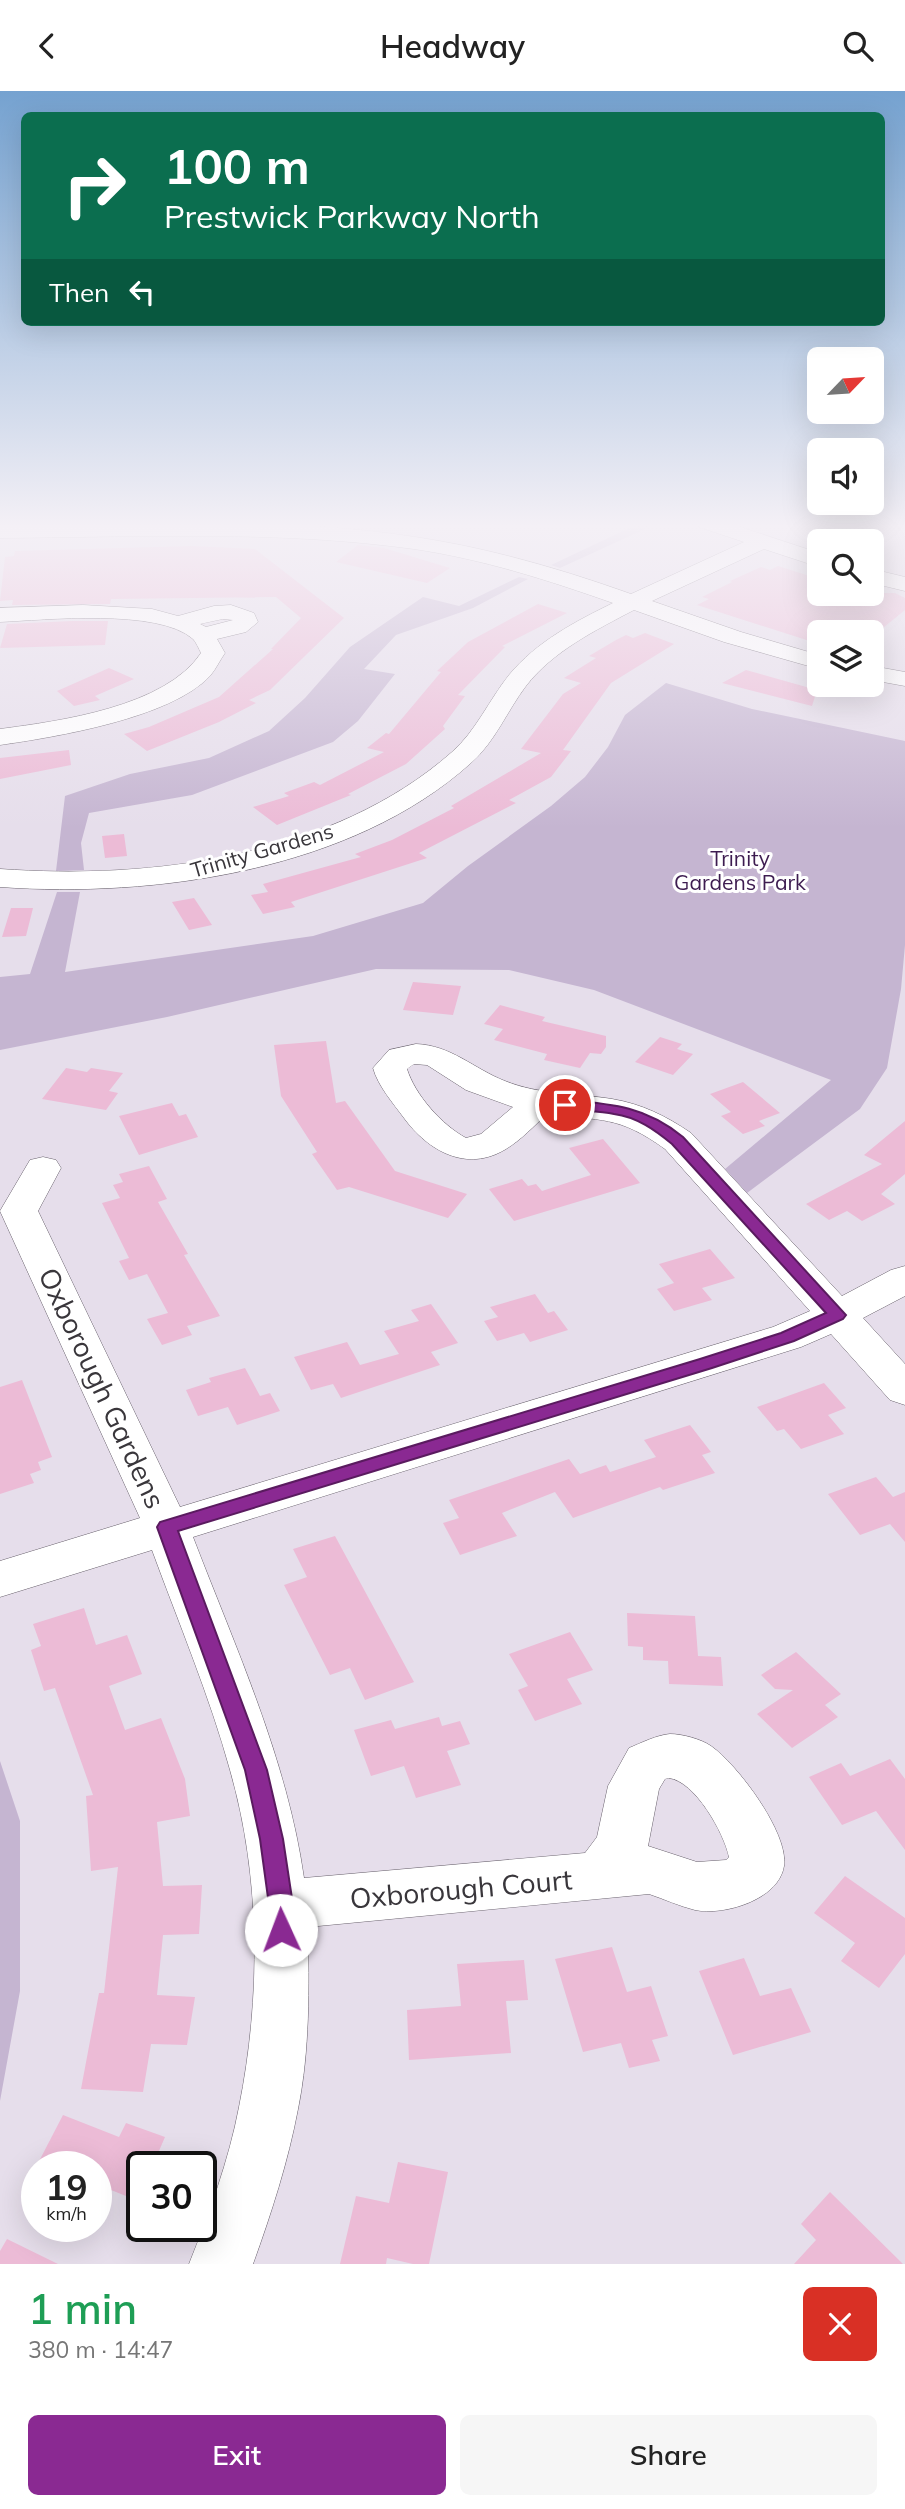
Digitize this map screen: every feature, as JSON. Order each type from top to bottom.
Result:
[{"type":"street","points":[[0,737],[80,725],[148,701],[188,680],[204,667],[213,653],[203,635],[185,624]]},
{"type":"street","points":[[203,635],[242,624]]},
{"type":"street","name":"Trinity Gardens","points":[[0,878],[71,882],[171,876],[249,860],[343,828],[385,810],[448,769],[481,738],[517,682],[537,660],[563,641],[594,624]]},
{"type":"street","points":[[695,624],[748,643],[807,659]]},
{"type":"street","points":[[884,675],[905,679]]},
{"type":"street","points":[[538,1103],[617,1109],[661,1127],[678,1141],[905,1390]]},
{"type":"street","name":"Oxborough Gardens","points":[[43,1168],[19,1211],[167,1527],[256,1770],[272,1839],[281,1905],[281,2006],[269,2108],[240,2214],[221,2264]]},
{"type":"street","points":[[0,1579],[788,1337],[905,1279]]},
{"type":"street","name":"Oxborough Court","points":[[281,1905],[600,1876]]},
{"type":"green space","points":[[383,624],[426,624],[396,635],[364,669],[395,674],[358,721],[333,742],[192,795],[89,813],[81,843],[84,870],[56,871],[65,796],[130,774],[209,758],[269,731],[305,698],[350,647]]},
{"type":"green space","name":"Trinity Gardens Park","points":[[666,683],[752,709],[905,741],[905,945],[901,989],[887,1068],[860,1109],[747,1193],[725,1169],[831,1080],[594,990],[509,970],[376,969],[167,1017],[0,1050],[0,977],[30,974],[57,892],[80,892],[65,972],[313,936],[423,903],[585,777],[608,747],[625,715]]},
{"type":"green space","points":[[0,1761],[20,1821],[20,1991],[0,2101]]},
{"type":"building","points":[[7,624],[108,624],[105,645],[0,648]]},
{"type":"building","points":[[295,624],[337,624],[270,690],[249,700],[256,703],[219,722],[147,751],[124,734],[149,727],[219,697]]},
{"type":"building","points":[[500,624],[545,624],[502,646],[505,647],[458,695],[465,696],[443,726],[445,729],[406,764],[348,794],[351,795],[277,825],[253,807],[289,796],[284,793],[314,782],[320,785],[384,752],[367,748],[386,733],[389,734],[441,672],[437,671],[468,642]]},
{"type":"building","points":[[758,624],[807,624],[807,640]]},
{"type":"building","points":[[645,633],[674,644],[611,683],[563,750],[571,751],[551,777],[509,800],[516,803],[419,853],[427,858],[291,902],[295,907],[263,914],[251,895],[268,892],[263,884],[361,857],[355,854],[392,840],[454,808],[451,806],[541,753],[521,749],[563,694],[581,683],[564,678],[596,658],[589,656],[616,640],[626,635],[633,638]]},
{"type":"building","points":[[109,668],[134,679],[95,696],[100,700],[74,706],[57,691]]},
{"type":"building","points":[[746,670],[807,687],[807,697],[815,697],[812,706],[722,683]]},
{"type":"building","points":[[69,750],[71,765],[0,779],[0,758]]},
{"type":"building","points":[[124,834],[127,856],[105,858],[102,836]]},
{"type":"building","points":[[194,898],[212,925],[189,930],[172,902]]},
{"type":"building","points":[[11,908],[33,908],[26,936],[2,937]]},
{"type":"building","points":[[413,982],[461,986],[453,1015],[403,1010]]},
{"type":"building","points":[[500,1005],[545,1017],[542,1021],[606,1036],[606,1047],[601,1054],[590,1053],[580,1068],[544,1060],[547,1054],[494,1040],[503,1029],[484,1024]]},
{"type":"building","points":[[660,1037],[682,1044],[677,1049],[693,1054],[673,1075],[635,1062]]},
{"type":"building","points":[[326,1041],[336,1103],[345,1101],[395,1171],[467,1194],[448,1218],[349,1187],[337,1190],[312,1154],[317,1152],[281,1096],[274,1045]]},
{"type":"building","points":[[66,1068],[87,1072],[91,1068],[123,1073],[109,1091],[118,1093],[106,1110],[42,1099]]},
{"type":"building","points":[[743,1082],[780,1113],[759,1121],[765,1126],[743,1134],[721,1116],[731,1112],[710,1094]]},
{"type":"building","points":[[172,1103],[179,1116],[186,1114],[198,1137],[139,1155],[119,1116]]},
{"type":"building","points":[[905,1121],[905,1174],[881,1194],[895,1204],[862,1221],[847,1211],[829,1220],[806,1204],[882,1164],[864,1155]]},
{"type":"building","points":[[603,1139],[640,1183],[514,1221],[489,1189],[522,1179],[528,1186],[536,1184],[542,1191],[591,1175],[569,1148]]},
{"type":"building","points":[[149,1166],[167,1199],[158,1202],[188,1254],[184,1255],[220,1316],[187,1326],[192,1335],[162,1345],[147,1319],[168,1313],[147,1274],[129,1280],[119,1261],[129,1258],[102,1203],[120,1198],[113,1185],[123,1182],[119,1174]]},
{"type":"building","points":[[710,1249],[735,1278],[702,1288],[712,1300],[674,1311],[657,1289],[674,1283],[659,1264]]},
{"type":"building","points":[[535,1294],[548,1313],[554,1311],[568,1330],[530,1342],[524,1333],[497,1341],[484,1321],[498,1317],[490,1307]]},
{"type":"building","points":[[431,1304],[458,1343],[431,1352],[440,1365],[341,1398],[333,1384],[311,1390],[294,1357],[347,1342],[360,1365],[399,1354],[384,1331],[419,1321],[411,1310]]},
{"type":"building","points":[[245,1368],[260,1396],[270,1393],[280,1411],[237,1425],[228,1407],[198,1416],[186,1390],[211,1382],[209,1378]]},
{"type":"building","points":[[22,1380],[52,1457],[38,1462],[41,1470],[30,1474],[34,1483],[0,1494],[0,1387]]},
{"type":"building","points":[[824,1383],[846,1408],[828,1415],[844,1434],[801,1449],[784,1429],[777,1431],[757,1407]]},
{"type":"building","points":[[690,1425],[711,1452],[702,1455],[715,1473],[663,1490],[660,1487],[573,1518],[555,1492],[502,1513],[517,1536],[460,1555],[443,1523],[459,1518],[449,1500],[569,1459],[580,1474],[606,1465],[610,1472],[656,1457],[644,1440]]},
{"type":"building","points":[[876,1477],[893,1497],[905,1492],[905,1542],[890,1524],[860,1535],[828,1494]]},
{"type":"building","points":[[335,1536],[414,1682],[365,1700],[350,1668],[330,1675],[284,1585],[307,1577],[293,1549]]},
{"type":"building","points":[[84,1608],[96,1645],[127,1635],[142,1674],[109,1686],[125,1730],[161,1718],[185,1779],[190,1816],[157,1822],[163,1886],[202,1885],[199,1934],[163,1935],[157,1995],[195,1997],[187,2045],[151,2044],[143,2092],[81,2089],[99,1993],[104,1993],[118,1867],[91,1871],[86,1796],[93,1795],[55,1688],[44,1691],[31,1650],[41,1646],[33,1624]]},
{"type":"building","points":[[627,1613],[695,1616],[698,1656],[721,1657],[723,1686],[669,1684],[668,1661],[643,1660],[643,1647],[628,1646]]},
{"type":"building","points":[[570,1632],[593,1670],[567,1679],[582,1704],[535,1721],[518,1690],[528,1686],[509,1654]]},
{"type":"building","points":[[796,1652],[841,1694],[825,1705],[838,1717],[792,1748],[757,1714],[793,1690],[775,1689],[761,1675]]},
{"type":"building","points":[[439,1717],[442,1726],[460,1721],[470,1744],[447,1751],[461,1785],[416,1798],[404,1766],[371,1776],[354,1730],[391,1720],[395,1729]]},
{"type":"building","points":[[890,1759],[905,1779],[905,1850],[876,1811],[842,1825],[809,1777],[841,1763],[850,1776]]},
{"type":"building","points":[[845,1876],[905,1918],[905,1954],[879,1988],[841,1961],[855,1943],[814,1913]]},
{"type":"building","points":[[612,1947],[627,1992],[651,1986],[668,2036],[652,2040],[660,2061],[629,2068],[621,2043],[583,2052],[555,1959]]},
{"type":"building","points":[[744,1958],[760,1996],[791,1988],[811,2032],[733,2055],[699,1971]]},
{"type":"building","points":[[524,1960],[528,2000],[506,2001],[511,2053],[409,2060],[407,2010],[461,2006],[457,1964]]},
{"type":"building","points":[[63,2115],[119,2137],[126,2123],[165,2137],[159,2151],[126,2151],[126,2196],[112,2190],[112,2151],[44,2151]]},
{"type":"building","points":[[398,2162],[448,2172],[429,2264],[413,2264],[387,2258],[386,2264],[340,2264],[356,2196],[389,2203]]},
{"type":"building","points":[[830,2192],[903,2264],[794,2264],[816,2240],[801,2224]]},
{"type":"building","points":[[7,2239],[58,2264],[0,2264],[0,2251]]},
{"type":"route","points":[[281,1930],[281,1905],[272,1839],[256,1770],[167,1527],[706,1363],[788,1337],[837,1315],[678,1141],[661,1127],[617,1109],[565,1105]]}]
